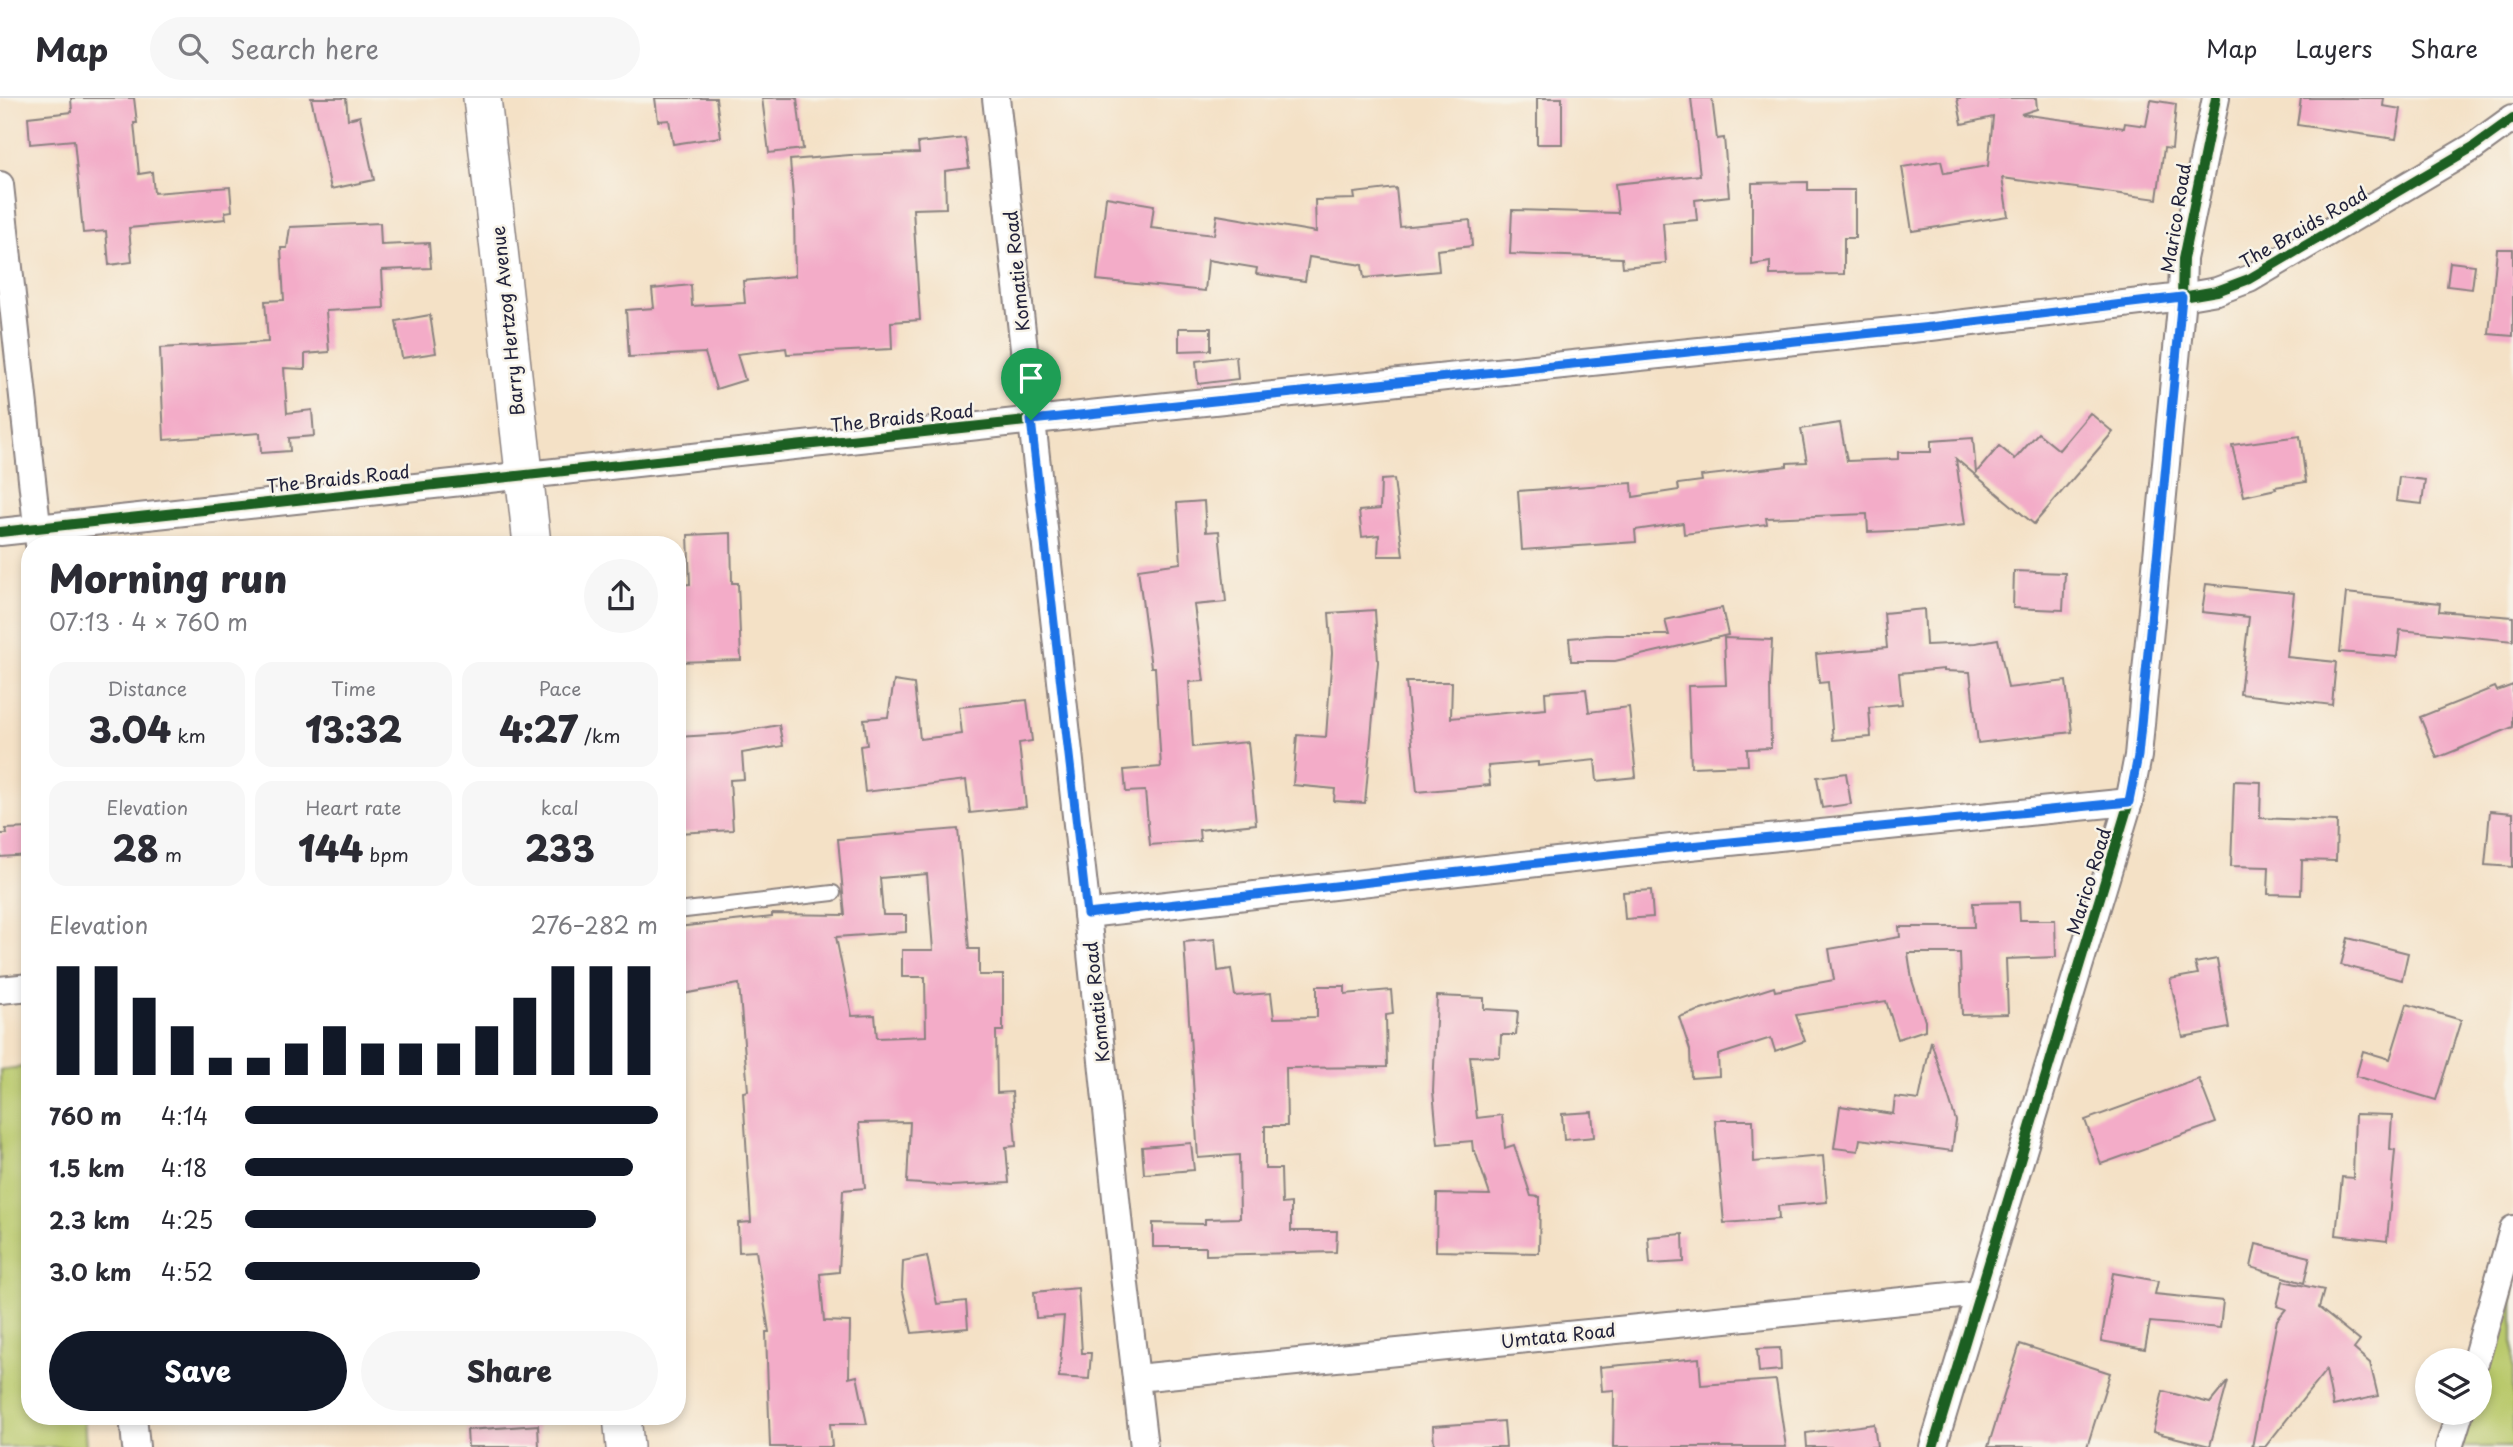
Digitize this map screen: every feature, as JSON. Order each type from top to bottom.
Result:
[{"type":"main road","name":"Barry Hertzog Avenue","points":[[482,98],[531,536]]},
{"type":"main road","points":[[623,1425],[625,1447]]},
{"type":"street","name":"Komatie Road","points":[[996,98],[1144,1447]]},
{"type":"street","name":"Marico Road","points":[[1933,1447],[2129,802],[2138,756],[2182,297],[2183,259],[2216,98]]},
{"type":"street","name":"The Braids Road","points":[[0,532],[38,536],[525,476],[1031,420],[1931,327],[2182,297],[2217,291],[2249,279],[2461,154],[2513,118]]},
{"type":"street","points":[[0,185],[38,536]]},
{"type":"street","points":[[1087,914],[1666,848],[2129,802]]},
{"type":"street","points":[[0,990],[21,988]]},
{"type":"street","points":[[2479,1348],[2513,1229]]},
{"type":"street","name":"Umtata Road","points":[[1137,1378],[1980,1293]]},
{"type":"street","points":[[134,1425],[136,1447]]},
{"type":"street","points":[[2449,1447],[2456,1425]]},
{"type":"lane","points":[[686,910],[833,893]]},
{"type":"green space","points":[[21,1067],[21,1425],[85,1425],[86,1447],[0,1447],[0,1070]]},
{"type":"green space","points":[[2513,1234],[2513,1447],[2446,1447],[2453,1425],[2492,1425],[2492,1348],[2483,1348]]},
{"type":"building","points":[[71,98],[134,98],[139,174],[152,172],[154,193],[230,187],[232,211],[225,212],[226,219],[129,228],[132,262],[109,265],[106,231],[83,233],[74,140],[30,144],[28,117],[72,112]]},
{"type":"building","points":[[311,98],[346,98],[348,119],[360,116],[374,180],[331,189]]},
{"type":"building","points":[[655,98],[716,98],[721,137],[673,144],[669,120],[658,121]]},
{"type":"building","points":[[762,98],[797,98],[803,149],[769,153]]},
{"type":"building","points":[[1537,98],[1562,98],[1562,144],[1537,144]]},
{"type":"building","points":[[1691,98],[1712,98],[1717,139],[1724,138],[1729,196],[1695,200],[1697,220],[1663,223],[1666,263],[1623,267],[1622,258],[1510,254],[1512,210],[1618,213],[1615,184],[1700,175]]},
{"type":"building","points":[[1957,98],[2036,98],[2037,109],[2021,114],[2124,128],[2125,123],[2146,126],[2151,100],[2176,104],[2172,149],[2164,148],[2157,199],[2002,178],[2008,216],[1912,231],[1902,167],[1941,161],[1944,173],[1988,166],[1993,117],[1962,124]]},
{"type":"building","points":[[2301,98],[2384,98],[2383,106],[2401,109],[2396,139],[2297,125]]},
{"type":"building","points":[[965,138],[969,168],[945,171],[946,208],[913,209],[920,320],[891,322],[892,349],[787,354],[786,348],[737,354],[745,380],[716,389],[705,353],[629,357],[626,310],[654,308],[652,289],[691,285],[692,306],[745,303],[743,281],[795,276],[790,160],[919,153],[918,143]]},
{"type":"building","points":[[1808,182],[1808,190],[1855,190],[1855,238],[1844,238],[1844,274],[1770,275],[1770,262],[1752,265],[1752,183]]},
{"type":"building","points":[[1396,188],[1400,227],[1470,220],[1472,246],[1437,250],[1439,271],[1364,278],[1362,265],[1309,257],[1305,281],[1256,274],[1257,268],[1208,260],[1205,291],[1097,280],[1106,197],[1154,205],[1151,228],[1214,235],[1217,215],[1316,232],[1315,200],[1355,199],[1354,193]]},
{"type":"building","points":[[380,223],[381,245],[429,243],[431,268],[382,270],[384,308],[326,311],[329,352],[305,354],[305,369],[284,368],[287,413],[312,410],[314,436],[289,438],[290,451],[261,453],[260,433],[164,440],[160,348],[268,342],[265,301],[284,300],[281,248],[287,248],[290,227]]},
{"type":"building","points":[[2497,249],[2513,249],[2513,336],[2489,334]]},
{"type":"building","points":[[2450,262],[2475,265],[2472,289],[2447,286]]},
{"type":"building","points":[[430,315],[436,353],[402,358],[396,321]]},
{"type":"building","points":[[1179,328],[1211,328],[1211,350],[1179,351]]},
{"type":"building","points":[[1236,356],[1238,379],[1198,384],[1196,361]]},
{"type":"building","points":[[2090,413],[2113,432],[2034,524],[1956,459],[1965,525],[1868,532],[1867,514],[1766,518],[1767,524],[1684,534],[1683,523],[1635,530],[1636,542],[1522,550],[1518,491],[1632,483],[1633,497],[1679,490],[1678,484],[1702,481],[1701,476],[1807,462],[1801,429],[1840,423],[1847,461],[1898,459],[1898,452],[1931,452],[1931,441],[1973,438],[1976,473],[1999,446],[2015,459],[2038,433],[2059,450]]},
{"type":"building","points":[[2300,436],[2306,482],[2244,496],[2232,445]]},
{"type":"building","points":[[2399,477],[2425,480],[2422,504],[2396,501]]},
{"type":"building","points":[[1394,479],[1403,556],[1378,556],[1379,535],[1362,537],[1359,511],[1380,509],[1381,480]]},
{"type":"building","points":[[1204,501],[1206,532],[1219,531],[1226,602],[1194,605],[1204,681],[1189,682],[1193,747],[1248,742],[1256,824],[1199,830],[1200,841],[1150,845],[1145,791],[1126,792],[1124,770],[1161,767],[1155,667],[1151,667],[1138,569],[1181,563],[1177,503]]},
{"type":"building","points":[[731,533],[732,583],[738,583],[741,660],[686,662],[686,584],[690,584],[688,535]]},
{"type":"building","points":[[2014,571],[2065,573],[2063,610],[2013,608]]},
{"type":"building","points":[[2206,584],[2294,593],[2287,657],[2336,662],[2332,705],[2240,694],[2249,617],[2202,612]]},
{"type":"building","points":[[2346,593],[2440,603],[2439,611],[2513,617],[2513,641],[2400,630],[2397,657],[2340,652]]},
{"type":"building","points":[[1722,608],[1728,635],[1615,661],[1571,661],[1569,638],[1669,635],[1665,620]]},
{"type":"building","points":[[1924,609],[1926,645],[1976,643],[1998,639],[2008,688],[2066,681],[2072,732],[1978,743],[1970,672],[1944,669],[1899,673],[1902,704],[1869,707],[1871,737],[1833,740],[1828,682],[1819,683],[1816,654],[1887,648],[1884,613]]},
{"type":"building","points":[[1375,610],[1378,662],[1365,803],[1334,801],[1335,789],[1293,785],[1297,735],[1326,737],[1332,653],[1329,613]]},
{"type":"building","points":[[1724,638],[1772,640],[1771,748],[1747,749],[1748,765],[1691,767],[1688,686],[1726,685]]},
{"type":"building","points":[[894,681],[914,684],[920,739],[962,734],[959,707],[1027,700],[1032,741],[1019,743],[1026,807],[970,813],[966,780],[865,792],[860,746],[867,745],[864,719],[888,717]]},
{"type":"building","points":[[1406,682],[1452,682],[1451,718],[1546,709],[1545,692],[1586,689],[1589,712],[1629,707],[1636,777],[1597,781],[1595,760],[1538,766],[1538,762],[1488,766],[1490,785],[1417,792]]},
{"type":"building","points":[[2513,685],[2513,727],[2437,758],[2420,717],[2495,687],[2497,691]]},
{"type":"building","points":[[779,725],[783,746],[742,753],[744,779],[730,780],[733,830],[686,833],[686,736],[728,734]]},
{"type":"building","points":[[1846,773],[1851,804],[1822,808],[1817,777]]},
{"type":"building","points":[[2234,781],[2261,782],[2260,818],[2337,821],[2336,861],[2302,860],[2301,895],[2268,894],[2269,867],[2231,866]]},
{"type":"building","points":[[2490,811],[2513,813],[2513,867],[2485,865]]},
{"type":"building","points":[[21,828],[21,856],[0,857],[0,834],[7,834],[6,829]]},
{"type":"building","points":[[958,829],[969,949],[979,949],[979,975],[1003,975],[1003,1031],[996,1031],[997,1093],[1012,1092],[1016,1146],[1006,1147],[1009,1183],[951,1186],[907,1183],[910,1122],[859,1123],[865,1188],[843,1190],[839,1272],[820,1274],[824,1321],[850,1322],[849,1378],[857,1376],[867,1424],[830,1424],[832,1447],[770,1447],[766,1332],[769,1332],[756,1251],[739,1252],[738,1223],[751,1222],[743,1092],[748,1091],[739,984],[686,993],[686,926],[772,917],[772,914],[845,915],[838,839]],"holes":[[[927,874],[933,950],[902,950],[902,977],[925,977],[926,1036],[877,1038],[875,1015],[852,1016],[836,937],[906,932],[906,915],[883,915],[880,878]]]},
{"type":"building","points":[[1651,890],[1653,917],[1625,919],[1623,892]]},
{"type":"building","points":[[2019,902],[2020,920],[2055,920],[2056,957],[2006,959],[2008,1014],[1962,1015],[1960,953],[1908,953],[1925,1030],[1898,1039],[1886,1001],[1796,1015],[1805,1041],[1775,1051],[1771,1038],[1718,1055],[1719,1076],[1691,1078],[1690,1050],[1679,1017],[1774,987],[1775,991],[1834,980],[1829,949],[1900,937],[1899,927],[1974,927],[1973,903]]},
{"type":"building","points":[[2348,938],[2408,953],[2402,980],[2341,965]]},
{"type":"building","points":[[1215,939],[1218,971],[1231,969],[1235,996],[1271,993],[1274,1018],[1317,1017],[1317,986],[1345,986],[1345,994],[1391,990],[1393,1014],[1386,1015],[1387,1067],[1286,1068],[1287,1126],[1265,1126],[1265,1169],[1281,1169],[1282,1204],[1291,1203],[1291,1231],[1337,1231],[1336,1252],[1206,1255],[1206,1247],[1153,1247],[1153,1223],[1205,1224],[1205,1219],[1240,1218],[1239,1155],[1198,1158],[1184,942]]},
{"type":"building","points":[[2217,959],[2229,1028],[2183,1037],[2170,979],[2198,974],[2195,963]]},
{"type":"building","points":[[1437,996],[1484,998],[1484,1009],[1518,1011],[1516,1035],[1501,1035],[1500,1057],[1470,1056],[1477,1118],[1502,1115],[1505,1148],[1514,1145],[1531,1196],[1540,1197],[1539,1253],[1436,1251],[1437,1194],[1490,1195],[1473,1151],[1472,1141],[1438,1144],[1433,1091]]},
{"type":"building","points":[[2407,1004],[2461,1020],[2436,1100],[2356,1076],[2363,1051],[2390,1059]]},
{"type":"building","points":[[1931,1041],[1956,1121],[1952,1151],[1860,1139],[1858,1151],[1834,1148],[1840,1106],[1893,1114],[1895,1097],[1919,1100]]},
{"type":"building","points":[[2199,1079],[2216,1123],[2101,1164],[2085,1120]]},
{"type":"building","points":[[1592,1112],[1594,1137],[1564,1140],[1562,1114]]},
{"type":"building","points":[[2355,1114],[2392,1115],[2390,1149],[2395,1150],[2387,1241],[2336,1235],[2342,1177],[2353,1178]]},
{"type":"building","points":[[1715,1120],[1753,1120],[1754,1162],[1823,1156],[1827,1202],[1778,1206],[1779,1219],[1724,1223]]},
{"type":"building","points":[[1191,1143],[1194,1170],[1144,1174],[1142,1147]]},
{"type":"building","points":[[1683,1234],[1684,1262],[1650,1264],[1648,1237]]},
{"type":"building","points":[[2256,1244],[2310,1257],[2304,1283],[2251,1267]]},
{"type":"building","points":[[927,1256],[937,1304],[966,1301],[968,1328],[912,1333],[902,1287],[903,1261]]},
{"type":"building","points":[[2113,1273],[2158,1281],[2155,1294],[2223,1301],[2220,1328],[2150,1322],[2145,1349],[2101,1341]]},
{"type":"building","points":[[2283,1281],[2324,1290],[2319,1308],[2360,1341],[2354,1349],[2370,1363],[2378,1396],[2333,1406],[2326,1370],[2265,1447],[2252,1447],[2277,1320],[2286,1309],[2277,1306]]},
{"type":"building","points":[[1078,1288],[1082,1353],[1091,1353],[1089,1379],[1059,1377],[1064,1316],[1036,1318],[1034,1292]]},
{"type":"building","points":[[2020,1344],[2110,1373],[2087,1447],[1988,1447]]},
{"type":"building","points":[[1780,1348],[1781,1370],[1759,1372],[1757,1349]]},
{"type":"building","points":[[1699,1358],[1701,1385],[1776,1380],[1786,1447],[1613,1447],[1614,1390],[1602,1391],[1600,1367]]},
{"type":"building","points":[[2228,1381],[2210,1446],[2153,1432],[2163,1391],[2210,1403]]},
{"type":"building","points":[[1504,1421],[1506,1447],[1434,1447],[1433,1426]]},
{"type":"building","points":[[1874,1424],[1877,1447],[1807,1447],[1806,1433]]},
{"type":"building","points":[[538,1425],[539,1447],[468,1447],[467,1430]]},
{"type":"cycle path","points":[[1933,1447],[2129,802],[2138,756],[2182,297],[2183,259],[2216,98]]},
{"type":"cycle path","points":[[0,532],[1099,413],[1931,327],[2182,297],[2217,291],[2249,279],[2473,147],[2513,118]]},
{"type":"route","points":[[2182,297],[2143,713],[2129,802],[1680,847],[1087,914],[1031,420],[1699,352],[2182,297]]}]
